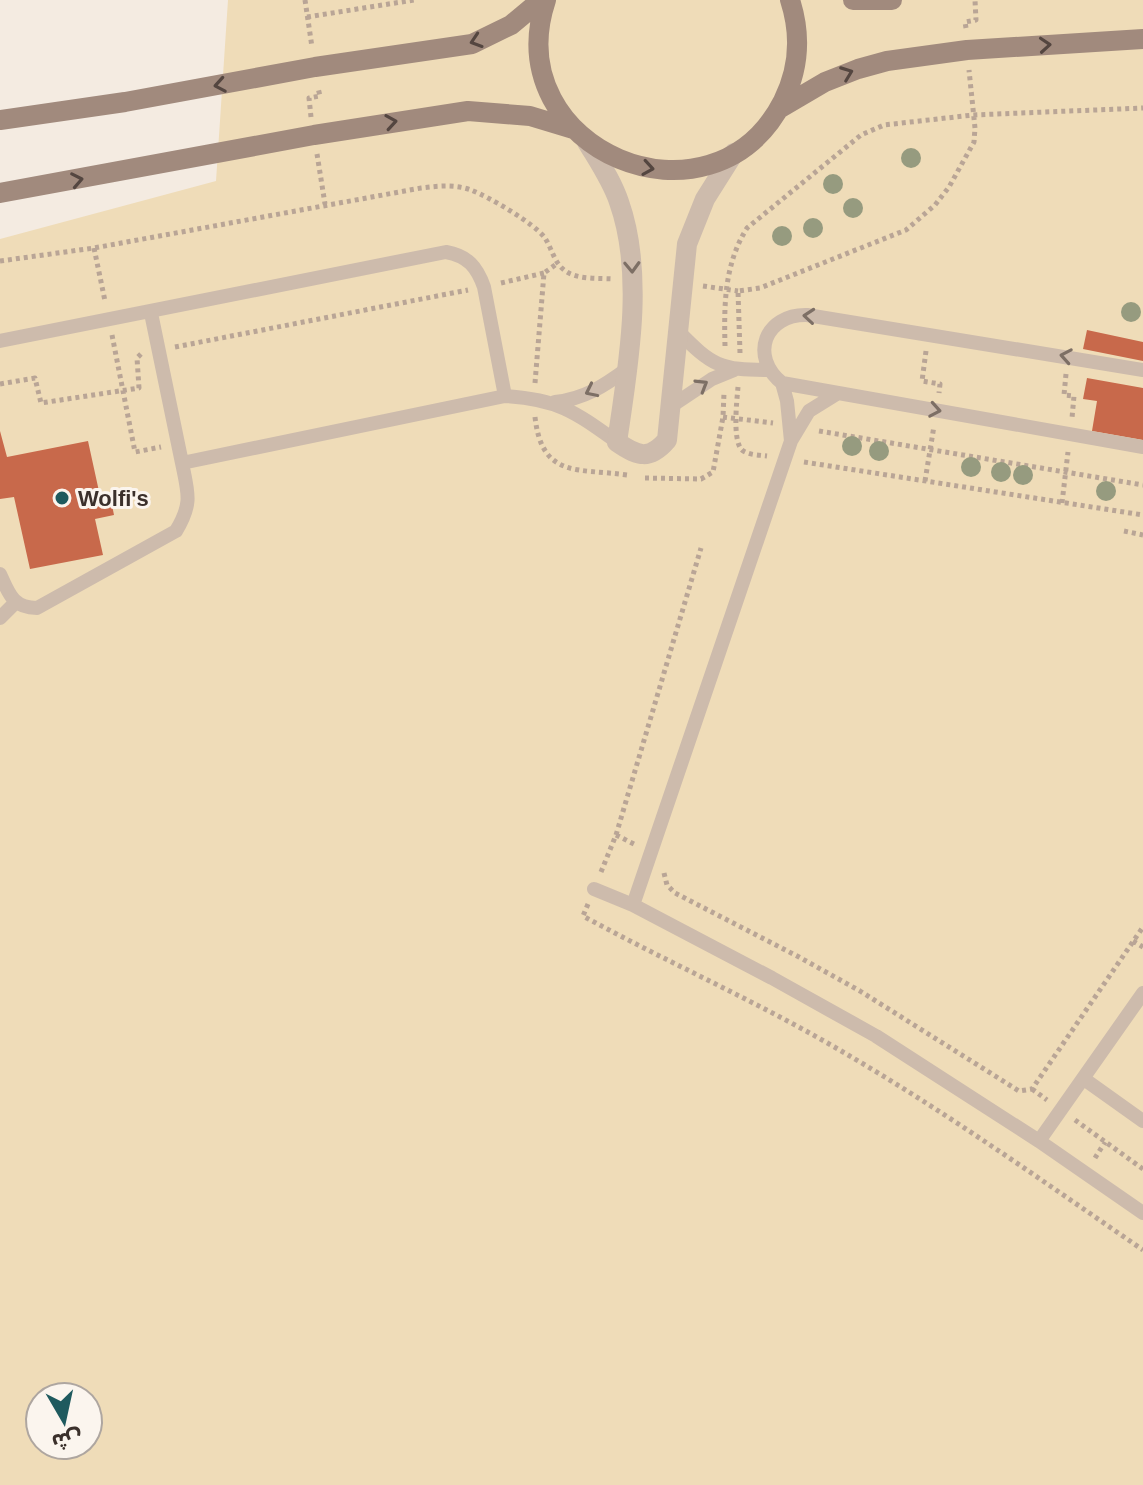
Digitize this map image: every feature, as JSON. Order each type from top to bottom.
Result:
[{"type":"main road","points":[[0,120],[472,44],[511,25],[543,0]]},
{"type":"main road","points":[[543,0],[539,34],[541,65],[550,96],[580,136]]},
{"type":"main road","points":[[0,193],[314,135],[468,111],[530,116],[580,136],[621,162],[658,170],[697,167],[734,153],[766,126],[778,109],[794,69],[797,47],[790,0]]},
{"type":"main road","points":[[853,0],[892,0]]},
{"type":"main road","points":[[778,109],[825,82],[887,61],[967,50],[1143,39]]},
{"type":"street","points":[[580,136],[612,185],[620,204],[632,255],[627,369],[617,442],[636,453],[648,455],[656,453],[667,440],[673,405],[682,283],[692,226],[734,153]]},
{"type":"lane","points":[[0,341],[446,252],[466,258],[484,287],[505,396]]},
{"type":"lane","points":[[0,574],[15,603],[25,608],[37,608],[176,531],[187,514],[190,500],[151,313]]},
{"type":"lane","points":[[793,431],[782,383],[769,370],[764,352],[768,335],[780,321],[797,315],[1143,370]]},
{"type":"lane","points":[[678,331],[700,353],[729,369],[769,370]]},
{"type":"lane","points":[[551,402],[585,396],[627,369]]},
{"type":"lane","points":[[673,405],[729,369]]},
{"type":"lane","points":[[782,383],[1143,447]]},
{"type":"lane","points":[[633,905],[793,431],[809,411],[838,393]]},
{"type":"lane","points":[[182,463],[505,396],[533,397],[551,402],[576,413],[617,442]]},
{"type":"lane","points":[[0,618],[15,603]]},
{"type":"lane","points":[[594,889],[633,905],[876,1036],[1039,1141],[1143,1213]]},
{"type":"lane","points":[[1039,1141],[1143,993]]},
{"type":"lane","points":[[1084,1079],[1143,1121]]},
{"type":"path","points":[[305,0],[320,96],[309,98],[325,204]]},
{"type":"path","points":[[307,17],[414,0]]},
{"type":"path","points":[[760,288],[885,239],[914,224],[935,205],[949,187],[974,142],[967,50]]},
{"type":"path","points":[[729,369],[724,290],[737,243],[747,228],[861,135],[884,125],[973,115],[1143,108]]},
{"type":"path","points":[[0,261],[94,248],[421,188],[454,186],[471,190],[544,236],[566,272],[575,276],[618,280],[633,278]]},
{"type":"path","points":[[94,248],[135,452],[178,443]]},
{"type":"path","points":[[0,384],[35,378],[41,403],[139,388],[137,358],[140,353],[544,273]]},
{"type":"path","points":[[682,283],[738,291]]},
{"type":"path","points":[[723,417],[793,431],[1143,485]]},
{"type":"path","points":[[785,459],[1143,515]]},
{"type":"path","points":[[1124,531],[1143,535]]},
{"type":"path","points":[[701,548],[616,835],[583,916],[663,960],[782,1018],[862,1063],[951,1119],[1143,1250]]},
{"type":"path","points":[[665,867],[667,885],[675,893],[860,991],[1019,1091],[1032,1089],[1143,1169]]},
{"type":"path","points":[[1032,1089],[1143,927]]},
{"type":"path","points":[[1133,941],[1143,947]]},
{"type":"sand","points":[[228,0],[1143,0],[1143,1485],[0,1485],[0,239],[216,181]]},
{"type":"building","points":[[1087,330],[1143,342],[1143,361],[1083,349]]},
{"type":"building","points":[[1087,378],[1143,388],[1143,440],[1092,431],[1097,401],[1083,399]]},
{"type":"building","name":"Wolfi's","points":[[0,431],[7,457],[88,441],[100,496],[110,495],[114,515],[95,519],[103,555],[30,569],[14,497],[0,499]]},
{"type":"place","name":"Wolfi's","points":[[62,498]]}]
